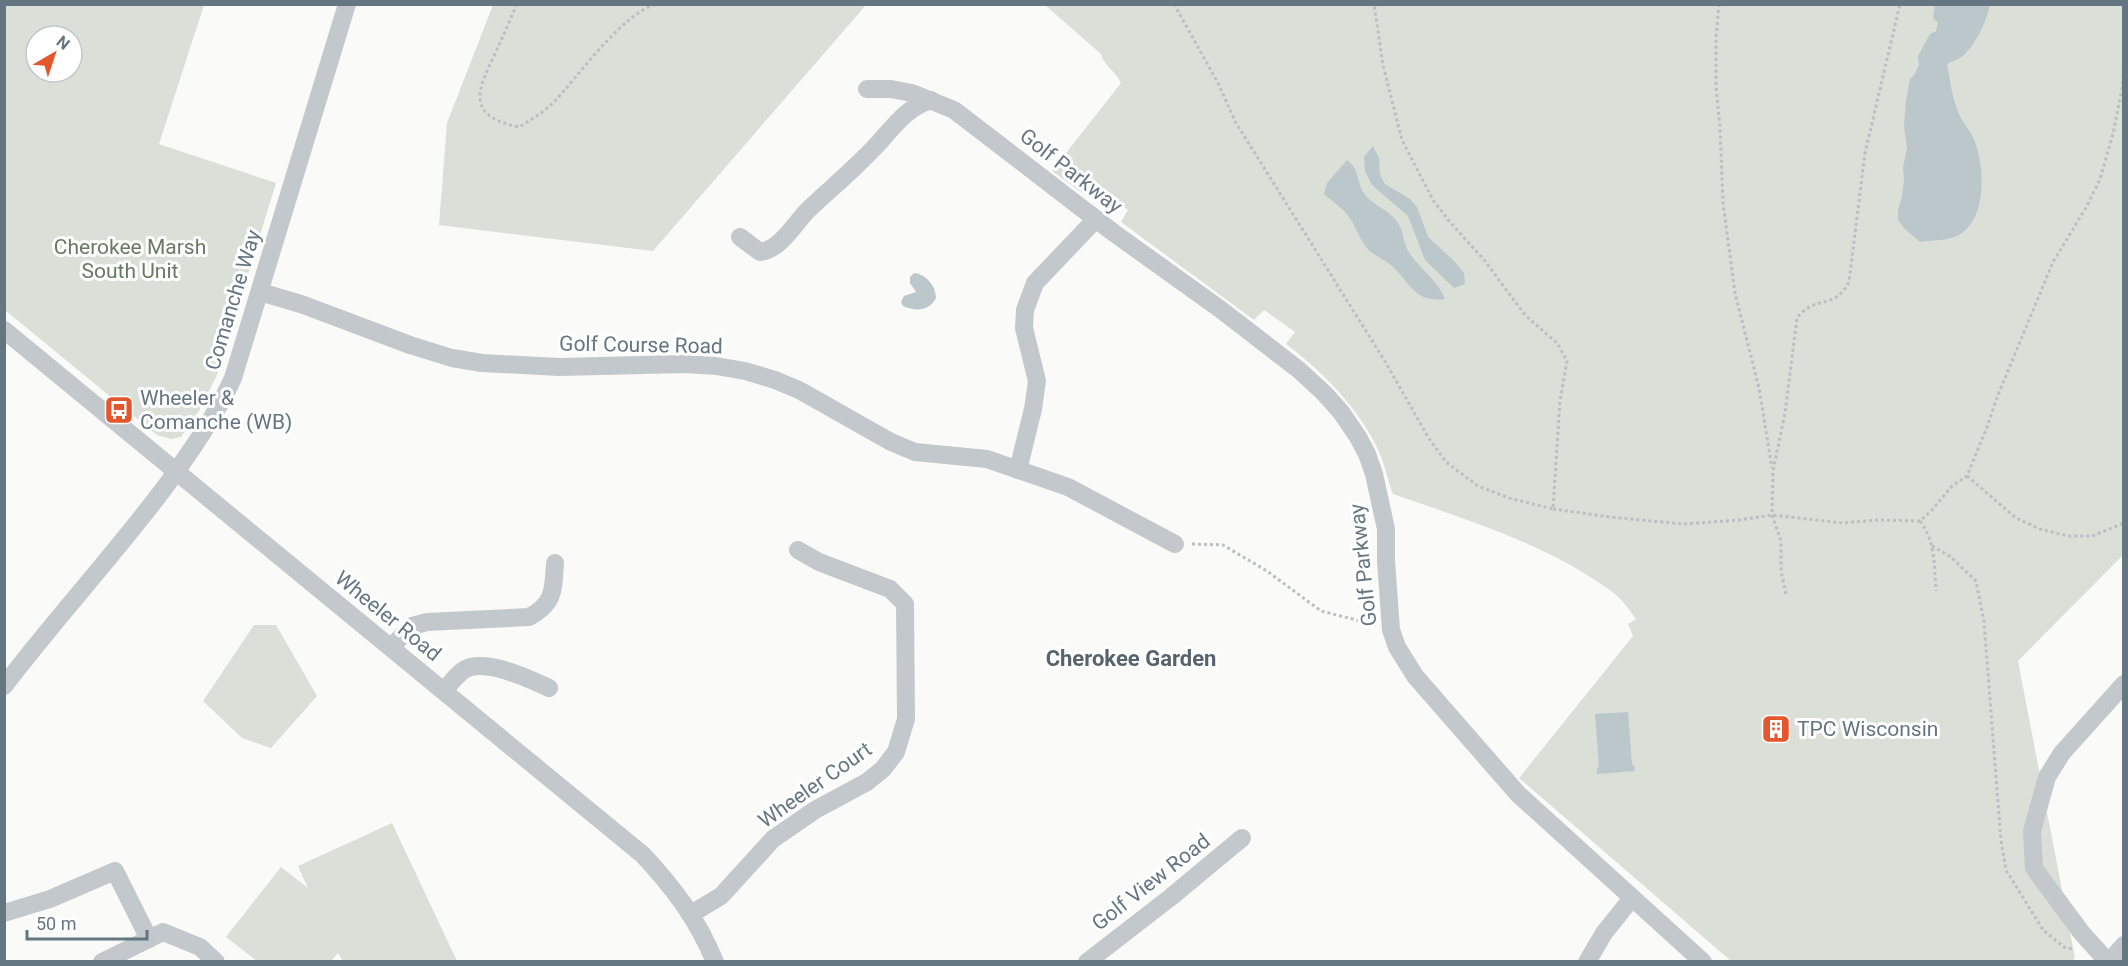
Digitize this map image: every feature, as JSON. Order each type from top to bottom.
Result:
[{"type":"street","name":"Comanche Way","points":[[4,686],[12,662],[103,567],[190,454],[218,410],[233,378],[347,4]]},
{"type":"street","name":"Golf Parkway","points":[[867,89],[891,89],[931,99],[954,110],[1096,219],[1220,309],[1290,363],[1324,393],[1341,412],[1367,454],[1374,474],[1386,529],[1391,630],[1397,647],[1415,676],[1518,794],[1703,962]]},
{"type":"street","points":[[740,237],[760,252],[765,252],[778,243],[808,210],[873,150],[909,109],[931,99]]},
{"type":"street","points":[[1018,470],[1033,409],[1037,381],[1024,328],[1025,310],[1035,283],[1096,219]]},
{"type":"street","name":"Golf Course Road","points":[[260,292],[301,304],[410,345],[452,358],[482,363],[559,367],[685,364],[745,371],[799,390],[915,452],[987,459],[1068,487],[1175,544]]},
{"type":"street","name":"Wheeler Road","points":[[4,330],[644,855],[670,884],[691,914],[715,962]]},
{"type":"street","name":"Wheeler Court","points":[[691,914],[721,896],[773,839],[790,826],[867,782],[883,769],[896,752],[901,740],[906,719],[905,604],[890,589],[819,562],[798,550]]},
{"type":"street","points":[[391,647],[412,627],[427,622],[529,617],[548,603],[553,587],[555,563]]},
{"type":"street","points":[[444,691],[464,670],[474,666],[512,673],[549,688]]},
{"type":"street","points":[[2124,684],[2062,753],[2046,777],[2032,831],[2034,868],[2081,932],[2108,962],[2124,945]]},
{"type":"street","name":"Golf View Road","points":[[1087,962],[1242,838]]},
{"type":"street","points":[[4,913],[50,899],[115,871],[149,939]]},
{"type":"street","points":[[1587,962],[1604,933],[1632,898]]},
{"type":"street","points":[[102,962],[163,932],[200,947],[216,962]]},
{"type":"path","points":[[517,4],[483,75],[478,96],[486,115],[500,123],[519,127],[536,118],[554,102],[603,46],[640,10],[657,4]]},
{"type":"path","points":[[1174,4],[1218,83],[1236,123],[1386,363],[1428,437],[1446,462],[1478,486],[1509,498],[1553,509],[1684,524],[1772,515],[1843,523],[1879,520],[1920,521],[1952,486],[1967,476],[2053,262],[2087,206],[2100,179],[2123,90],[2124,61]]},
{"type":"path","points":[[1374,4],[1383,64],[1402,140],[1433,200],[1498,278],[1525,315],[1557,343],[1567,360],[1560,401],[1553,509]]},
{"type":"path","points":[[1719,4],[1716,86],[1723,203],[1735,293],[1759,388],[1773,471]]},
{"type":"path","points":[[1786,594],[1781,571],[1781,541],[1772,515],[1773,471],[1785,413],[1797,318],[1812,305],[1843,294],[1849,282],[1865,153],[1900,4]]},
{"type":"path","points":[[1967,476],[2016,518],[2040,529],[2068,536],[2092,536],[2124,523]]},
{"type":"path","points":[[1920,521],[1928,533],[1932,546],[1936,591]]},
{"type":"path","points":[[1175,544],[1223,545],[1268,571],[1321,611],[1391,630]]},
{"type":"path","points":[[1932,546],[1951,557],[1976,581],[1984,622],[2001,841],[2006,870],[2043,930],[2064,947],[2074,950]]},
{"type":"green space","points":[[493,4],[866,5],[653,251],[439,225],[447,123]]},
{"type":"green space","name":"Cherokee Marsh South Unit","points":[[4,5],[204,5],[159,144],[276,183],[217,375],[199,411],[181,437],[171,439],[157,435],[5,310]]},
{"type":"green space","name":"TPC Wisconsin","points":[[1045,5],[2123,5],[2123,555],[2018,661],[2075,958],[2072,961],[1731,961],[1519,778],[1633,636],[1628,624],[1636,619],[1615,594],[1560,560],[1506,535],[1393,494],[1380,454],[1352,407],[1314,367],[1286,344],[1295,332],[1264,310],[1254,320],[1121,222],[1128,210],[1096,187],[1088,197],[1052,171],[1121,83],[1101,54]]},
{"type":"green space","points":[[254,625],[276,625],[317,696],[271,748],[242,738],[203,701]]},
{"type":"green space","points":[[392,823],[457,961],[343,961],[338,953],[331,961],[257,961],[226,937],[281,867],[308,888],[298,866]]},
{"type":"shaded area","points":[[1935,5],[1990,5],[1973,44],[1964,55],[1947,64],[1957,108],[1974,138],[1982,180],[1979,207],[1967,229],[1953,238],[1920,242],[1898,220],[1898,209],[1902,197],[1903,168],[1907,148],[1904,126],[1906,101],[1910,79],[1919,64],[1918,56],[1930,34],[1936,31],[1938,23],[1933,18]]},
{"type":"shaded area","points":[[1373,146],[1379,158],[1380,175],[1385,184],[1410,199],[1417,207],[1428,237],[1464,273],[1465,284],[1454,288],[1425,260],[1408,216],[1372,185],[1365,171],[1364,157]]},
{"type":"shaded area","points":[[1347,160],[1356,171],[1363,192],[1396,220],[1409,252],[1438,286],[1445,299],[1427,298],[1415,291],[1390,264],[1370,251],[1346,213],[1324,194],[1327,183]]},
{"type":"shaded area","points":[[914,273],[926,278],[936,294],[930,306],[917,310],[903,306],[901,302],[904,296],[916,292],[910,283],[910,277]]},
{"type":"shaded area","points":[[1628,712],[1632,765],[1635,771],[1597,774],[1599,767],[1595,714]]},
{"type":"place","name":"Wheeler & Comanche (WB)","points":[[119,410]]},
{"type":"place","name":"TPC Wisconsin","points":[[1776,729]]},
{"type":"district","name":"Cherokee Garden","points":[[1131,658]]}]
